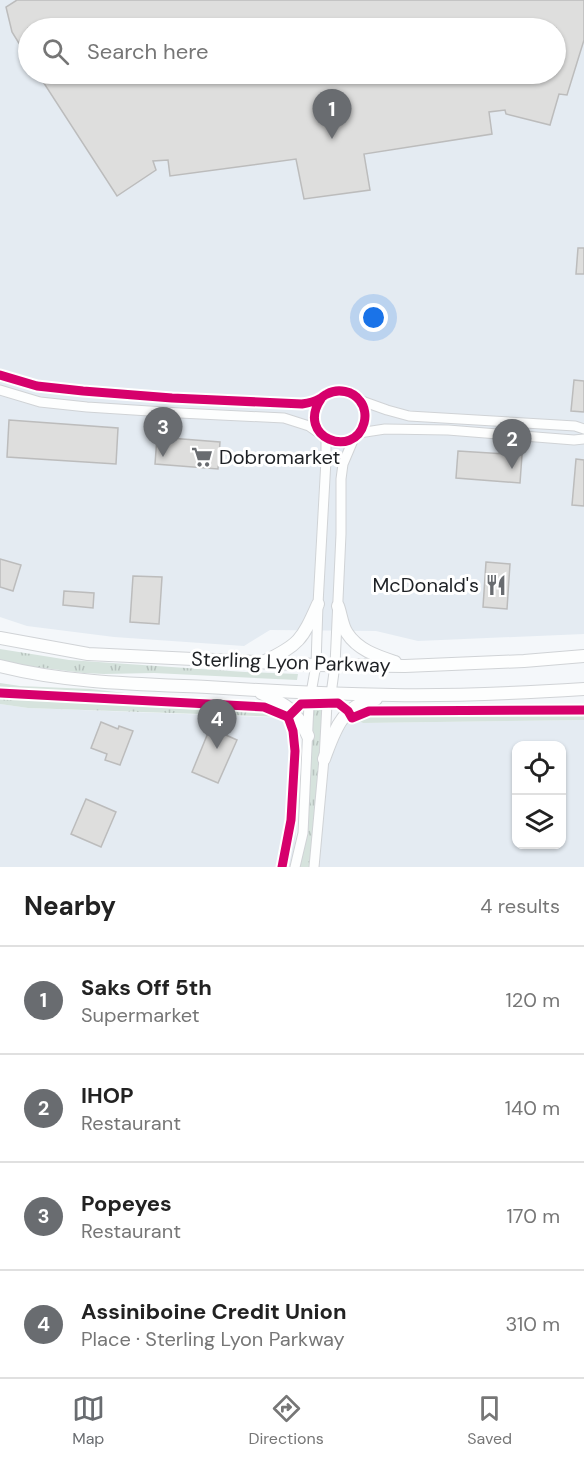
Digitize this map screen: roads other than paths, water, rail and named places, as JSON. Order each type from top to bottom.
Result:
[{"type":"main road","points":[[260,663],[286,651],[295,644],[306,631],[318,604]]},
{"type":"main road","points":[[338,606],[346,632],[357,644],[370,653],[405,666]]},
{"type":"main road","name":"Sterling Lyon Parkway","points":[[0,638],[88,654],[316,665],[405,666],[584,656]]},
{"type":"main road","name":"Sterling Lyon Parkway","points":[[0,666],[25,673],[102,682],[331,694],[532,693],[584,689]]},
{"type":"main road","points":[[252,690],[279,701],[294,712],[303,723],[308,736]]},
{"type":"main road","points":[[324,759],[337,725],[348,711],[366,701],[396,695]]},
{"type":"street","points":[[0,375],[37,386],[115,393],[302,404],[321,399]]},
{"type":"street","points":[[0,390],[40,402],[87,407],[284,418],[309,426],[323,436],[340,442],[357,435],[385,429],[448,430],[584,439]]},
{"type":"street","points":[[295,867],[303,833],[309,704],[316,665],[326,473],[323,436],[316,427],[314,412],[327,393],[344,391],[353,394],[359,400],[365,413],[365,420],[343,464],[341,479],[335,665],[331,694],[327,704],[314,867]]},
{"type":"street","points":[[359,400],[409,416],[575,426],[584,429]]},
{"type":"place","name":"Saks Off 5th","points":[[332,139]]},
{"type":"place","name":"Popeyes","points":[[163,457]]},
{"type":"place","name":"Dobromarket","points":[[202,457]]},
{"type":"place","name":"IHOP","points":[[512,469]]},
{"type":"place","name":"McDonald's","points":[[496,585]]},
{"type":"place","name":"Assiniboine Credit Union","points":[[217,749]]}]
